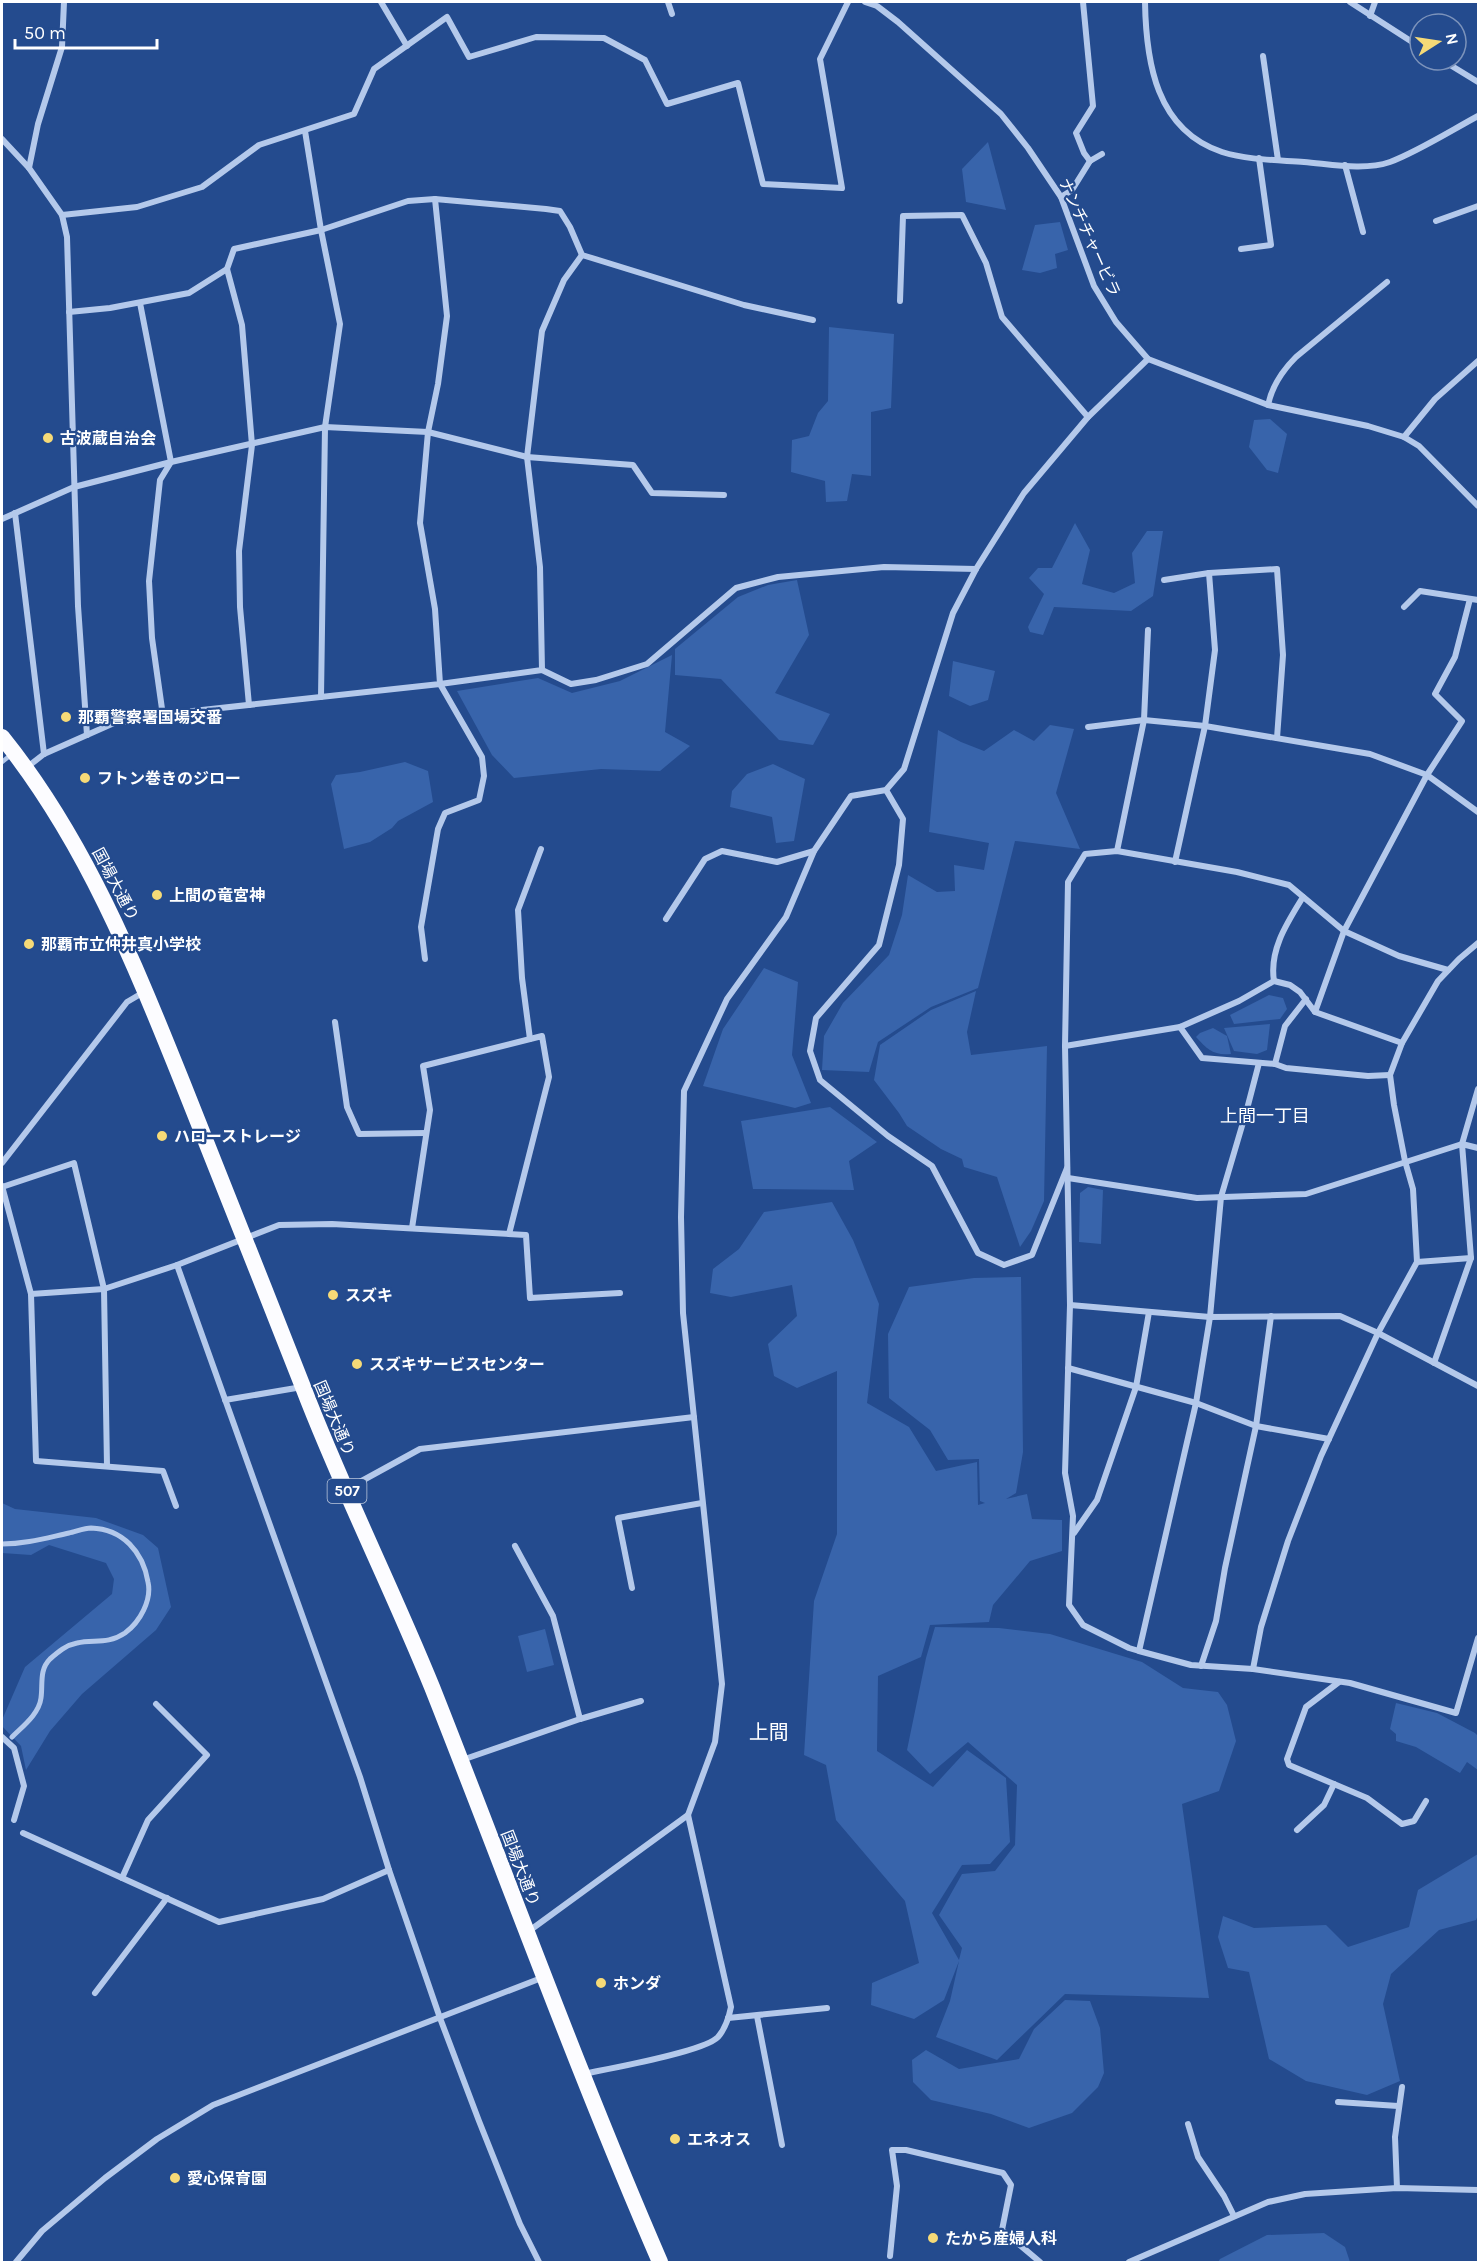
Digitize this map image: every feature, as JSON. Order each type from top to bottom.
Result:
[{"type":"highway","name":"国場大通り","points":[[2,737],[8,757],[25,768],[61,823],[98,887],[122,935],[303,1387],[430,1683],[582,2074],[660,2262]]},
{"type":"street","points":[[29,168],[38,124],[62,47],[64,2]]},
{"type":"street","points":[[381,2],[407,46]]},
{"type":"street","points":[[668,2],[672,14]]},
{"type":"street","points":[[62,215],[137,207],[202,187],[259,146],[354,114],[375,69],[447,17],[469,57],[536,37],[604,38],[645,60],[668,104],[738,83],[763,184],[842,188],[820,59],[848,2]]},
{"type":"street","name":"ナンチチャービラ","points":[[865,2],[877,6],[898,22],[1001,114],[1047,173],[1061,197],[1094,286],[1116,322],[1148,359],[1268,405],[1368,426],[1404,437],[1419,446],[1479,506]]},
{"type":"street","points":[[1083,2],[1093,106],[1076,133],[1084,153],[1090,160]]},
{"type":"street","points":[[1145,2],[1155,81],[1169,113],[1179,125],[1200,141],[1222,152],[1278,160],[1370,166],[1389,162],[1479,116]]},
{"type":"street","points":[[1350,2],[1408,39]]},
{"type":"street","points":[[1371,16],[1376,2]]},
{"type":"street","points":[[1263,56],[1278,160]]},
{"type":"street","points":[[1462,72],[1479,82]]},
{"type":"street","points":[[305,131],[321,230],[340,324],[325,427],[321,697]]},
{"type":"street","points":[[2,140],[29,168],[62,215],[67,237],[78,606],[87,735]]},
{"type":"street","points":[[1061,197],[1071,190],[1090,160],[1102,154]]},
{"type":"street","points":[[1241,249],[1271,245],[1259,158]]},
{"type":"street","points":[[1345,165],[1363,232]]},
{"type":"street","points":[[425,959],[421,927],[438,830],[445,813],[479,800],[484,776],[482,757],[440,684],[435,609],[420,523],[428,432],[438,384],[447,316],[435,199]]},
{"type":"street","points":[[249,705],[240,607],[239,551],[252,445],[242,325],[227,269],[234,249],[321,230],[408,201],[435,199],[560,211],[582,255],[744,305],[813,320]]},
{"type":"street","points":[[1436,221],[1479,206]]},
{"type":"street","points":[[900,301],[903,216],[963,215],[986,263],[1002,317],[1088,417]]},
{"type":"street","points":[[542,670],[540,567],[526,457],[542,330],[564,280],[582,255]]},
{"type":"street","points":[[69,312],[110,309],[189,293],[227,269]]},
{"type":"street","points":[[1268,405],[1270,393],[1284,369],[1387,282]]},
{"type":"street","points":[[140,303],[171,462],[160,480],[149,581],[152,638],[163,716]]},
{"type":"street","points":[[582,2074],[684,2052],[717,2038],[731,2007],[688,1815],[715,1742],[722,1684],[683,1313],[681,1217],[684,1091],[728,999],[786,917],[814,851],[851,796],[886,790],[904,769],[953,613],[976,569],[1024,493],[1088,417],[1148,359]]},
{"type":"street","points":[[1404,437],[1435,399],[1479,361]]},
{"type":"street","points":[[2,519],[74,487],[325,427],[428,432],[526,457],[633,465],[652,493],[724,495]]},
{"type":"street","points":[[15,513],[44,754]]},
{"type":"street","points":[[25,768],[44,754],[114,723],[542,670],[571,684],[596,680],[647,664],[736,588],[778,577],[884,567],[976,569]]},
{"type":"street","points":[[1164,580],[1209,573],[1277,569],[1282,655],[1277,738]]},
{"type":"street","points":[[1175,862],[1205,726],[1215,650],[1209,573]]},
{"type":"street","points":[[1404,607],[1420,591],[1479,600]]},
{"type":"street","points":[[1315,1012],[1344,931],[1427,775],[1462,721],[1435,694],[1455,657],[1470,599]]},
{"type":"street","points":[[1117,851],[1144,720],[1148,630]]},
{"type":"street","points":[[1088,728],[1144,720],[1205,726],[1370,754],[1427,775],[1479,812]]},
{"type":"street","points":[[886,790],[903,819],[899,865],[879,945],[816,1018],[810,1051],[820,1080],[888,1136],[932,1166],[978,1253],[1004,1265],[1032,1256],[1068,1165]]},
{"type":"street","points":[[530,1039],[522,978],[518,910],[542,849]]},
{"type":"street","points":[[666,919],[705,859],[722,851],[777,862],[814,851]]},
{"type":"street","points":[[1448,970],[1399,956],[1344,931],[1289,885],[1237,872],[1117,851],[1086,854],[1068,882],[1065,1046],[1070,1305],[1065,1473],[1074,1516],[1069,1605],[1083,1625],[1139,1651],[1191,1665],[1253,1669],[1350,1683],[1456,1713],[1479,1638]]},
{"type":"street","points":[[1274,981],[1272,969],[1275,952],[1282,933],[1303,897]]},
{"type":"street","points":[[1253,1669],[1261,1627],[1288,1541],[1329,1439],[1378,1333],[1417,1262],[1413,1189],[1405,1161],[1390,1074],[1402,1043],[1438,981],[1479,943]]},
{"type":"street","points":[[1065,1046],[1180,1027],[1239,1001],[1274,981],[1290,985],[1306,999],[1315,1012],[1402,1043]]},
{"type":"street","points":[[2,1163],[127,1002],[146,992]]},
{"type":"street","points":[[1275,1064],[1285,1026],[1306,999]]},
{"type":"street","points":[[335,1022],[347,1107],[359,1134],[426,1133]]},
{"type":"street","points":[[1180,1027],[1202,1059],[1275,1064],[1286,1068],[1368,1076],[1390,1074]]},
{"type":"street","points":[[412,1228],[429,1110],[423,1066],[542,1036],[549,1077],[509,1234]]},
{"type":"street","points":[[1139,1651],[1196,1403],[1210,1317],[1221,1197],[1248,1109],[1258,1063]]},
{"type":"street","points":[[1434,1363],[1471,1258],[1462,1144],[1479,1089]]},
{"type":"street","points":[[1068,1178],[1197,1198],[1306,1194],[1462,1144],[1479,1148]]},
{"type":"street","points":[[107,1466],[104,1289],[74,1163],[2,1186],[31,1294],[36,1461],[163,1471],[176,1506]]},
{"type":"street","points":[[31,1294],[104,1289],[177,1265],[279,1226],[332,1224],[525,1235],[530,1298],[620,1293]]},
{"type":"street","points":[[1417,1262],[1471,1258]]},
{"type":"street","points":[[177,1265],[356,1766],[440,2018],[478,2121],[520,2224],[539,2262]]},
{"type":"street","points":[[1070,1305],[1210,1317],[1340,1316],[1378,1333],[1479,1386]]},
{"type":"street","points":[[1073,1535],[1097,1500],[1136,1387],[1149,1312]]},
{"type":"street","points":[[1200,1666],[1216,1622],[1225,1568],[1256,1426],[1271,1316]]},
{"type":"street","points":[[1068,1368],[1196,1403],[1256,1426],[1329,1439]]},
{"type":"street","points":[[225,1401],[303,1387]]},
{"type":"street","points":[[346,1490],[420,1449],[694,1417]]},
{"type":"street","points":[[632,1588],[618,1518],[702,1503]]},
{"type":"street","points":[[2,1544],[20,1544],[90,1528],[113,1532],[135,1547],[145,1565],[150,1592],[141,1615],[125,1632],[108,1641],[78,1642],[61,1649],[47,1662],[40,1680],[41,1698],[35,1713],[12,1737]]},
{"type":"street","points":[[515,1546],[553,1616],[580,1719]]},
{"type":"street","points":[[1339,1682],[1306,1707],[1287,1759],[1289,1765],[1367,1798],[1402,1824],[1414,1821],[1426,1802]]},
{"type":"street","points":[[460,1761],[580,1719],[641,1701]]},
{"type":"street","points":[[122,1878],[148,1820],[207,1755],[156,1704]]},
{"type":"street","points":[[2,1737],[14,1748],[24,1786],[14,1820]]},
{"type":"street","points":[[1297,1830],[1324,1805],[1335,1784]]},
{"type":"street","points":[[527,1933],[688,1815]]},
{"type":"street","points":[[23,1833],[219,1922],[323,1899],[389,1870]]},
{"type":"street","points":[[95,1993],[167,1898]]},
{"type":"street","points":[[16,2262],[42,2231],[105,2178],[157,2139],[213,2105],[544,1977]]},
{"type":"street","points":[[728,2018],[827,2008]]},
{"type":"street","points":[[757,2016],[782,2145]]},
{"type":"street","points":[[1397,2188],[1395,2137],[1402,2087]]},
{"type":"street","points":[[1338,2102],[1398,2106]]},
{"type":"street","points":[[1188,2124],[1198,2157],[1234,2216]]},
{"type":"street","points":[[890,2256],[897,2186],[892,2150],[906,2150],[1003,2173],[1011,2185],[1002,2230],[1040,2262]]},
{"type":"street","points":[[1129,2262],[1268,2202],[1305,2194],[1397,2188],[1479,2190]]},
{"type":"shaded area","points":[[988,142],[1006,210],[966,202],[962,169]]},
{"type":"shaded area","points":[[1060,222],[1068,250],[1055,254],[1057,268],[1040,273],[1022,270],[1035,225]]},
{"type":"shaded area","points":[[829,327],[894,334],[891,408],[871,412],[871,476],[852,474],[847,501],[826,502],[825,481],[791,472],[792,440],[809,436],[818,413],[828,401]]},
{"type":"shaded area","points":[[1270,419],[1287,434],[1278,473],[1267,470],[1249,447],[1254,420]]},
{"type":"shaded area","points":[[1075,523],[1090,550],[1082,584],[1114,593],[1135,583],[1132,553],[1147,531],[1163,531],[1153,596],[1131,611],[1054,607],[1043,635],[1030,632],[1028,627],[1044,594],[1029,578],[1038,568],[1052,568]]},
{"type":"shaded area","points":[[797,580],[809,635],[775,693],[830,714],[813,745],[779,740],[721,679],[675,675],[675,649],[738,597],[768,585]]},
{"type":"shaded area","points":[[672,655],[665,732],[690,746],[660,771],[601,769],[514,778],[492,755],[457,691],[538,678],[572,693],[620,681]]},
{"type":"shaded area","points":[[953,661],[995,671],[988,700],[970,706],[949,696]]},
{"type":"shaded area","points":[[1050,725],[1074,729],[1056,793],[1080,849],[1015,841],[978,988],[931,1007],[878,1042],[869,1072],[822,1070],[824,1036],[843,1003],[889,955],[902,915],[908,875],[937,892],[955,891],[954,865],[984,870],[989,843],[929,832],[938,730],[984,751],[1014,730],[1034,741]]},
{"type":"shaded area","points":[[405,762],[428,771],[433,802],[398,821],[392,828],[370,842],[344,849],[331,784],[336,775]]},
{"type":"shaded area","points":[[773,764],[805,779],[794,841],[776,843],[772,817],[730,807],[732,791],[747,774]]},
{"type":"shaded area","points":[[764,968],[798,982],[792,1055],[811,1103],[795,1108],[703,1086],[723,1029]]},
{"type":"shaded area","points":[[976,991],[967,1032],[971,1055],[1047,1046],[1044,1201],[1031,1231],[1020,1247],[997,1177],[964,1167],[962,1159],[941,1149],[907,1126],[874,1080],[880,1045],[931,1010]]},
{"type":"shaded area","points":[[1269,995],[1283,998],[1287,1009],[1280,1019],[1234,1024],[1230,1015]]},
{"type":"shaded area","points":[[1270,1024],[1267,1050],[1257,1054],[1234,1051],[1224,1028]]},
{"type":"shaded area","points":[[1213,1028],[1227,1036],[1231,1054],[1211,1051],[1196,1037]]},
{"type":"shaded area","points":[[830,1107],[877,1142],[849,1161],[854,1190],[753,1189],[741,1121]]},
{"type":"shaded area","points":[[1088,1187],[1103,1190],[1101,1244],[1079,1242],[1080,1193]]},
{"type":"shaded area","points":[[832,1202],[853,1240],[879,1304],[867,1403],[909,1427],[936,1471],[977,1462],[978,1505],[985,1503],[980,1501],[979,1459],[948,1460],[930,1430],[889,1398],[888,1334],[909,1287],[974,1278],[1021,1277],[1023,1452],[1016,1493],[1006,1499],[1027,1494],[1032,1519],[1062,1520],[1062,1551],[1030,1561],[993,1605],[989,1622],[930,1625],[921,1657],[878,1676],[877,1751],[933,1787],[967,1750],[1006,1778],[1010,1842],[990,1864],[962,1865],[932,1913],[959,1960],[962,1948],[939,1915],[962,1874],[995,1871],[1015,1845],[1017,1785],[968,1742],[930,1774],[907,1750],[926,1658],[935,1627],[999,1628],[1050,1634],[1142,1662],[1183,1688],[1218,1692],[1227,1705],[1236,1741],[1219,1791],[1182,1804],[1209,1998],[1065,1994],[997,2060],[936,2037],[950,2001],[959,1961],[944,2000],[914,2019],[871,2005],[872,1983],[919,1963],[905,1901],[836,1820],[826,1765],[804,1755],[814,1601],[837,1534],[837,1371],[797,1388],[774,1376],[768,1344],[797,1316],[792,1285],[731,1297],[710,1293],[713,1269],[739,1249],[764,1212]]},
{"type":"shaded area","points":[[2,1503],[15,1509],[96,1518],[143,1535],[158,1548],[171,1607],[156,1630],[82,1694],[50,1731],[26,1770],[21,1746],[2,1726],[2,1720],[25,1667],[112,1594],[114,1579],[106,1563],[49,1545],[31,1555],[2,1553]]},
{"type":"shaded area","points":[[545,1629],[554,1665],[527,1672],[518,1636]]},
{"type":"shaded area","points":[[1396,1703],[1437,1713],[1475,1733],[1478,1736],[1478,1770],[1467,1762],[1460,1773],[1416,1747],[1396,1741],[1396,1734],[1390,1729]]},
{"type":"shaded area","points":[[1478,1854],[1478,1915],[1476,1920],[1439,1930],[1391,1974],[1383,2004],[1400,2081],[1367,2095],[1306,2081],[1269,2059],[1249,1972],[1228,1968],[1218,1937],[1223,1916],[1254,1928],[1326,1925],[1348,1947],[1409,1927],[1418,1890]]},
{"type":"shaded area","points":[[1065,2000],[1090,2001],[1100,2028],[1104,2073],[1098,2087],[1072,2113],[1029,2128],[991,2114],[931,2100],[913,2082],[912,2060],[926,2050],[959,2069],[1019,2059],[1034,2029]]},
{"type":"shaded area","points":[[1324,2233],[1345,2247],[1350,2262],[1218,2262],[1267,2235]]},
{"type":"place","name":"古波蔵自治会","points":[[48,438]]},
{"type":"place","name":"那覇警察署国場交番","points":[[66,717]]},
{"type":"place","name":"フトン巻きのジロー","points":[[85,778]]},
{"type":"place","name":"上間の竜宮神","points":[[157,895]]},
{"type":"place","name":"那覇市立仲井真小学校","points":[[29,944]]},
{"type":"place","name":"ハローストレージ","points":[[162,1136]]},
{"type":"place","name":"スズキ","points":[[333,1295]]},
{"type":"place","name":"スズキサービスセンター","points":[[357,1364]]},
{"type":"place","name":"ホンダ","points":[[601,1983]]},
{"type":"place","name":"エネオス","points":[[675,2139]]},
{"type":"place","name":"愛心保育園","points":[[175,2178]]},
{"type":"place","name":"たから産婦人科","points":[[933,2238]]},
{"type":"district","name":"上間一丁目","points":[[1265,1116]]},
{"type":"district","name":"上間","points":[[769,1732]]}]
